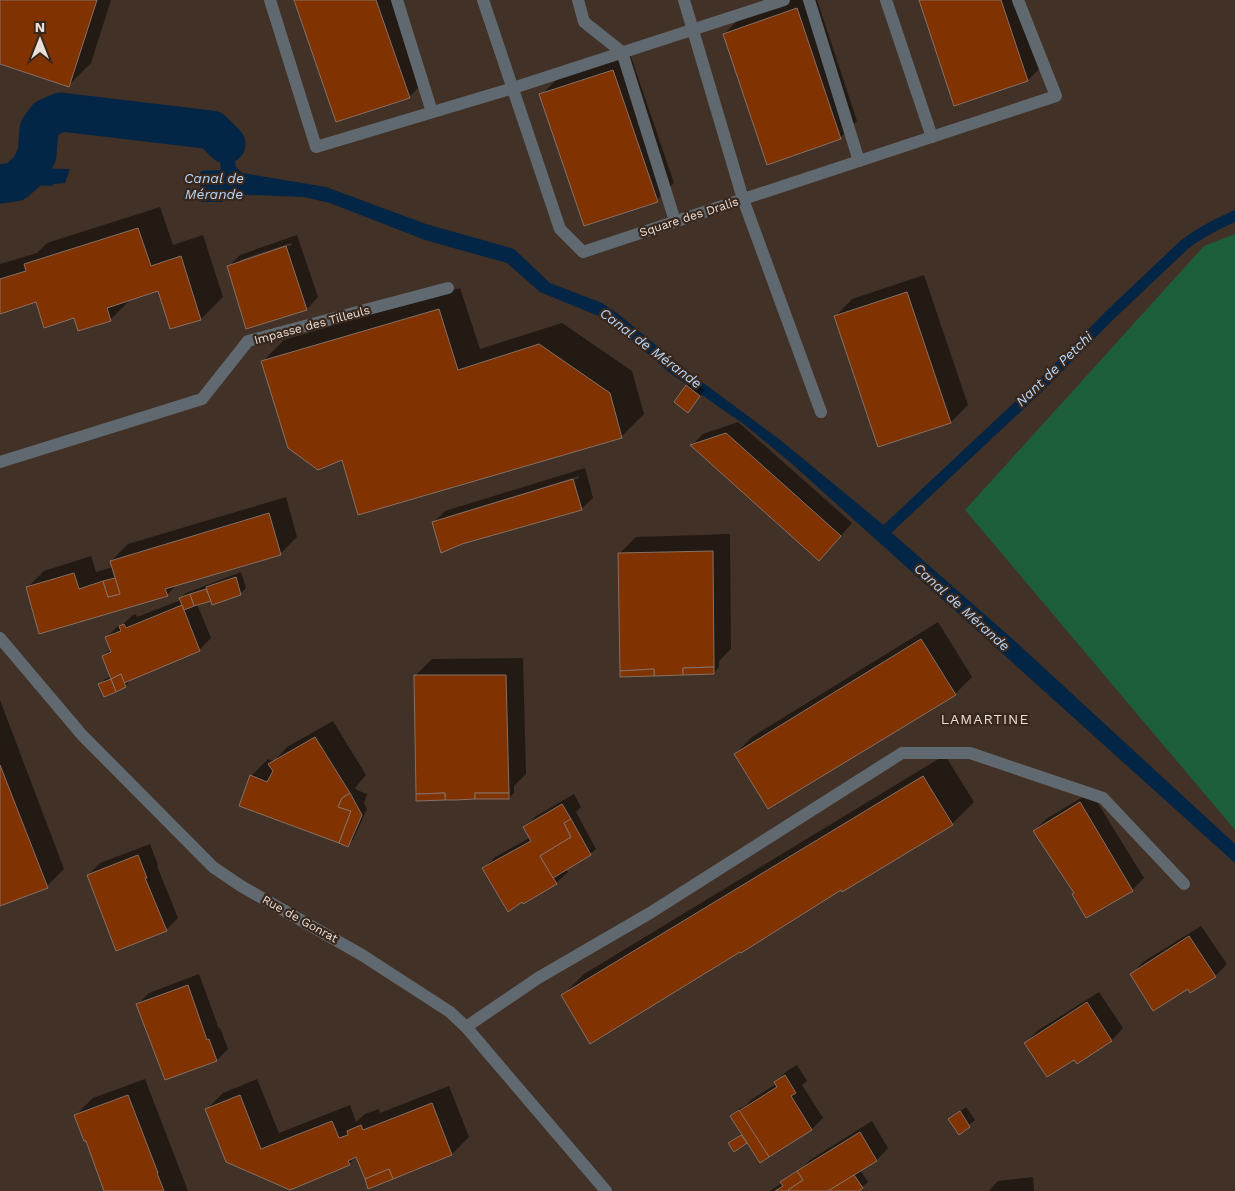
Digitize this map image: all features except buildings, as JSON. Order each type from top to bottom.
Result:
[{"type":"street","points":[[270,0],[316,147],[512,88],[784,0]]},
{"type":"street","points":[[397,0],[432,112]]},
{"type":"street","name":"Square des Dralis","points":[[482,0],[560,229],[583,252],[1056,96],[1018,0]]},
{"type":"street","points":[[578,0],[584,22],[622,52],[675,221]]},
{"type":"street","points":[[684,0],[743,199],[821,412]]},
{"type":"street","points":[[809,0],[859,161]]},
{"type":"street","points":[[886,0],[932,137]]},
{"type":"street","name":"Impasse des Tilleuls","points":[[0,462],[202,399],[248,342],[448,288]]},
{"type":"street","name":"Rue de Gonrat","points":[[0,638],[82,735],[212,867],[241,886],[362,955],[450,1012],[466,1027],[606,1191]]},
{"type":"street","points":[[466,1027],[538,978],[650,913],[902,753],[970,753],[1103,798],[1184,884]]},
{"type":"green space","points":[[1235,234],[1235,830],[965,510],[1204,246]]},
{"type":"water","name":"Canal de Mérande","points":[[183,123],[216,125],[231,139],[236,167],[242,173],[326,187],[426,224],[514,249],[550,283],[602,303],[617,313],[690,373],[779,439],[892,532],[1017,643],[1235,844],[1235,863],[791,463],[745,425],[670,373],[627,336],[601,317],[540,292],[507,263],[425,240],[330,203],[304,197],[227,194],[222,202],[201,202],[200,173],[202,171],[221,170],[218,141],[213,135],[173,132],[173,126],[180,126]]},
{"type":"water","points":[[21,168],[70,169],[65,183],[52,186],[18,184],[0,186],[0,171]]},
{"type":"waterway","name":"Canal de Mérande","points":[[0,184],[15,182],[29,170],[37,155],[39,129],[47,118],[61,112],[212,130],[226,144]]},
{"type":"waterway","name":"Nant de Petchi","points":[[882,534],[1041,385],[1109,316],[1184,245],[1202,232],[1235,216]]},
{"type":"district","name":"LAMARTINE","points":[[985,719]]}]
